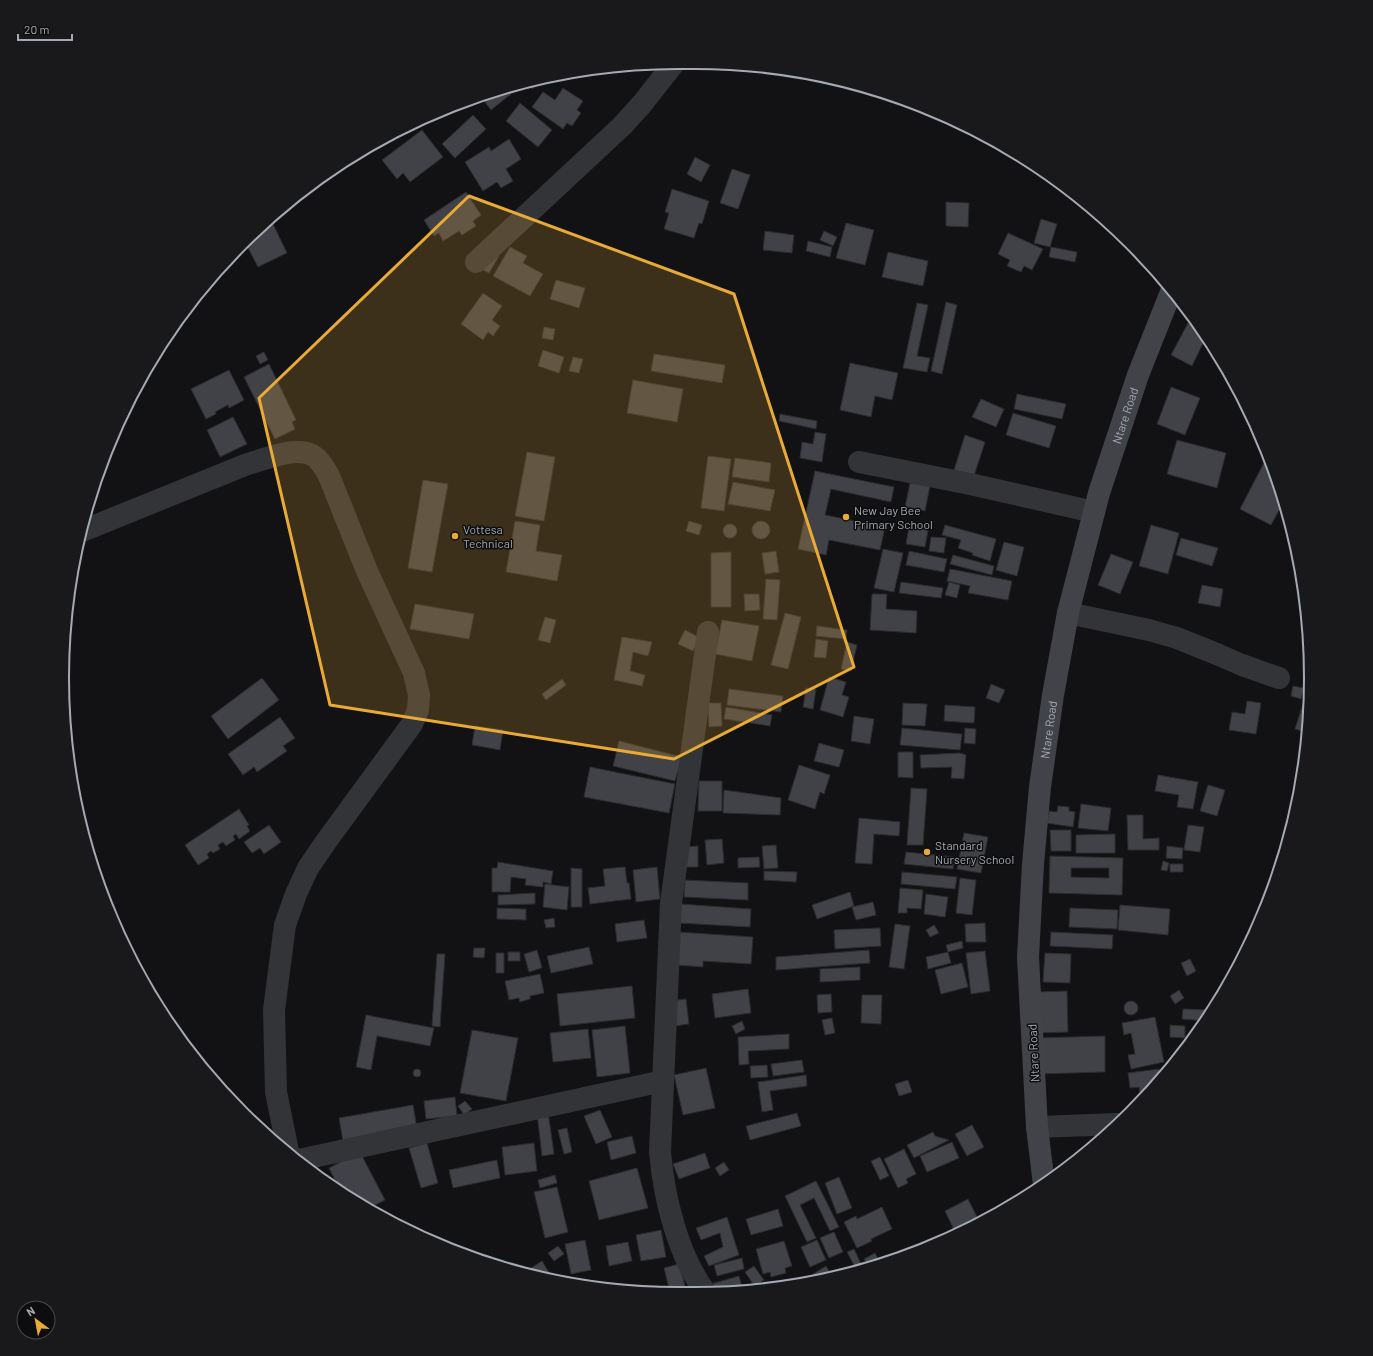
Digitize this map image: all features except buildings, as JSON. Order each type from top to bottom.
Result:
[{"type":"main road","name":"Ntare Road","points":[[1043,1177],[1037,1127],[1028,957],[1033,864],[1040,787],[1052,703],[1068,613],[1099,493],[1138,375],[1169,296]]},
{"type":"street","points":[[476,262],[622,126],[642,104],[669,69]]},
{"type":"street","points":[[88,529],[264,459],[283,454],[300,452],[312,455],[322,463],[329,476],[367,571],[414,673],[420,695],[418,710],[412,724],[308,868],[296,894],[285,925],[274,1010],[276,1092],[287,1145]]},
{"type":"street","points":[[859,462],[970,484],[1094,512]]},
{"type":"street","points":[[1068,613],[1149,630],[1177,638],[1219,654],[1242,665],[1279,678]]},
{"type":"street","points":[[701,1287],[697,1281],[684,1253],[671,1214],[662,1179],[660,1152],[671,903],[708,632]]},
{"type":"street","points":[[304,1159],[663,1081]]},
{"type":"street","points":[[1037,1127],[1110,1124]]},
{"type":"highlighted area","points":[[469,196],[734,294],[854,667],[674,759],[330,705],[259,398]]},
{"type":"place","name":"New Jay Bee Primary School","points":[[846,517]]},
{"type":"place","name":"Vottesa Technical","points":[[455,536]]},
{"type":"place","name":"Standard Nursery School","points":[[927,852]]}]
